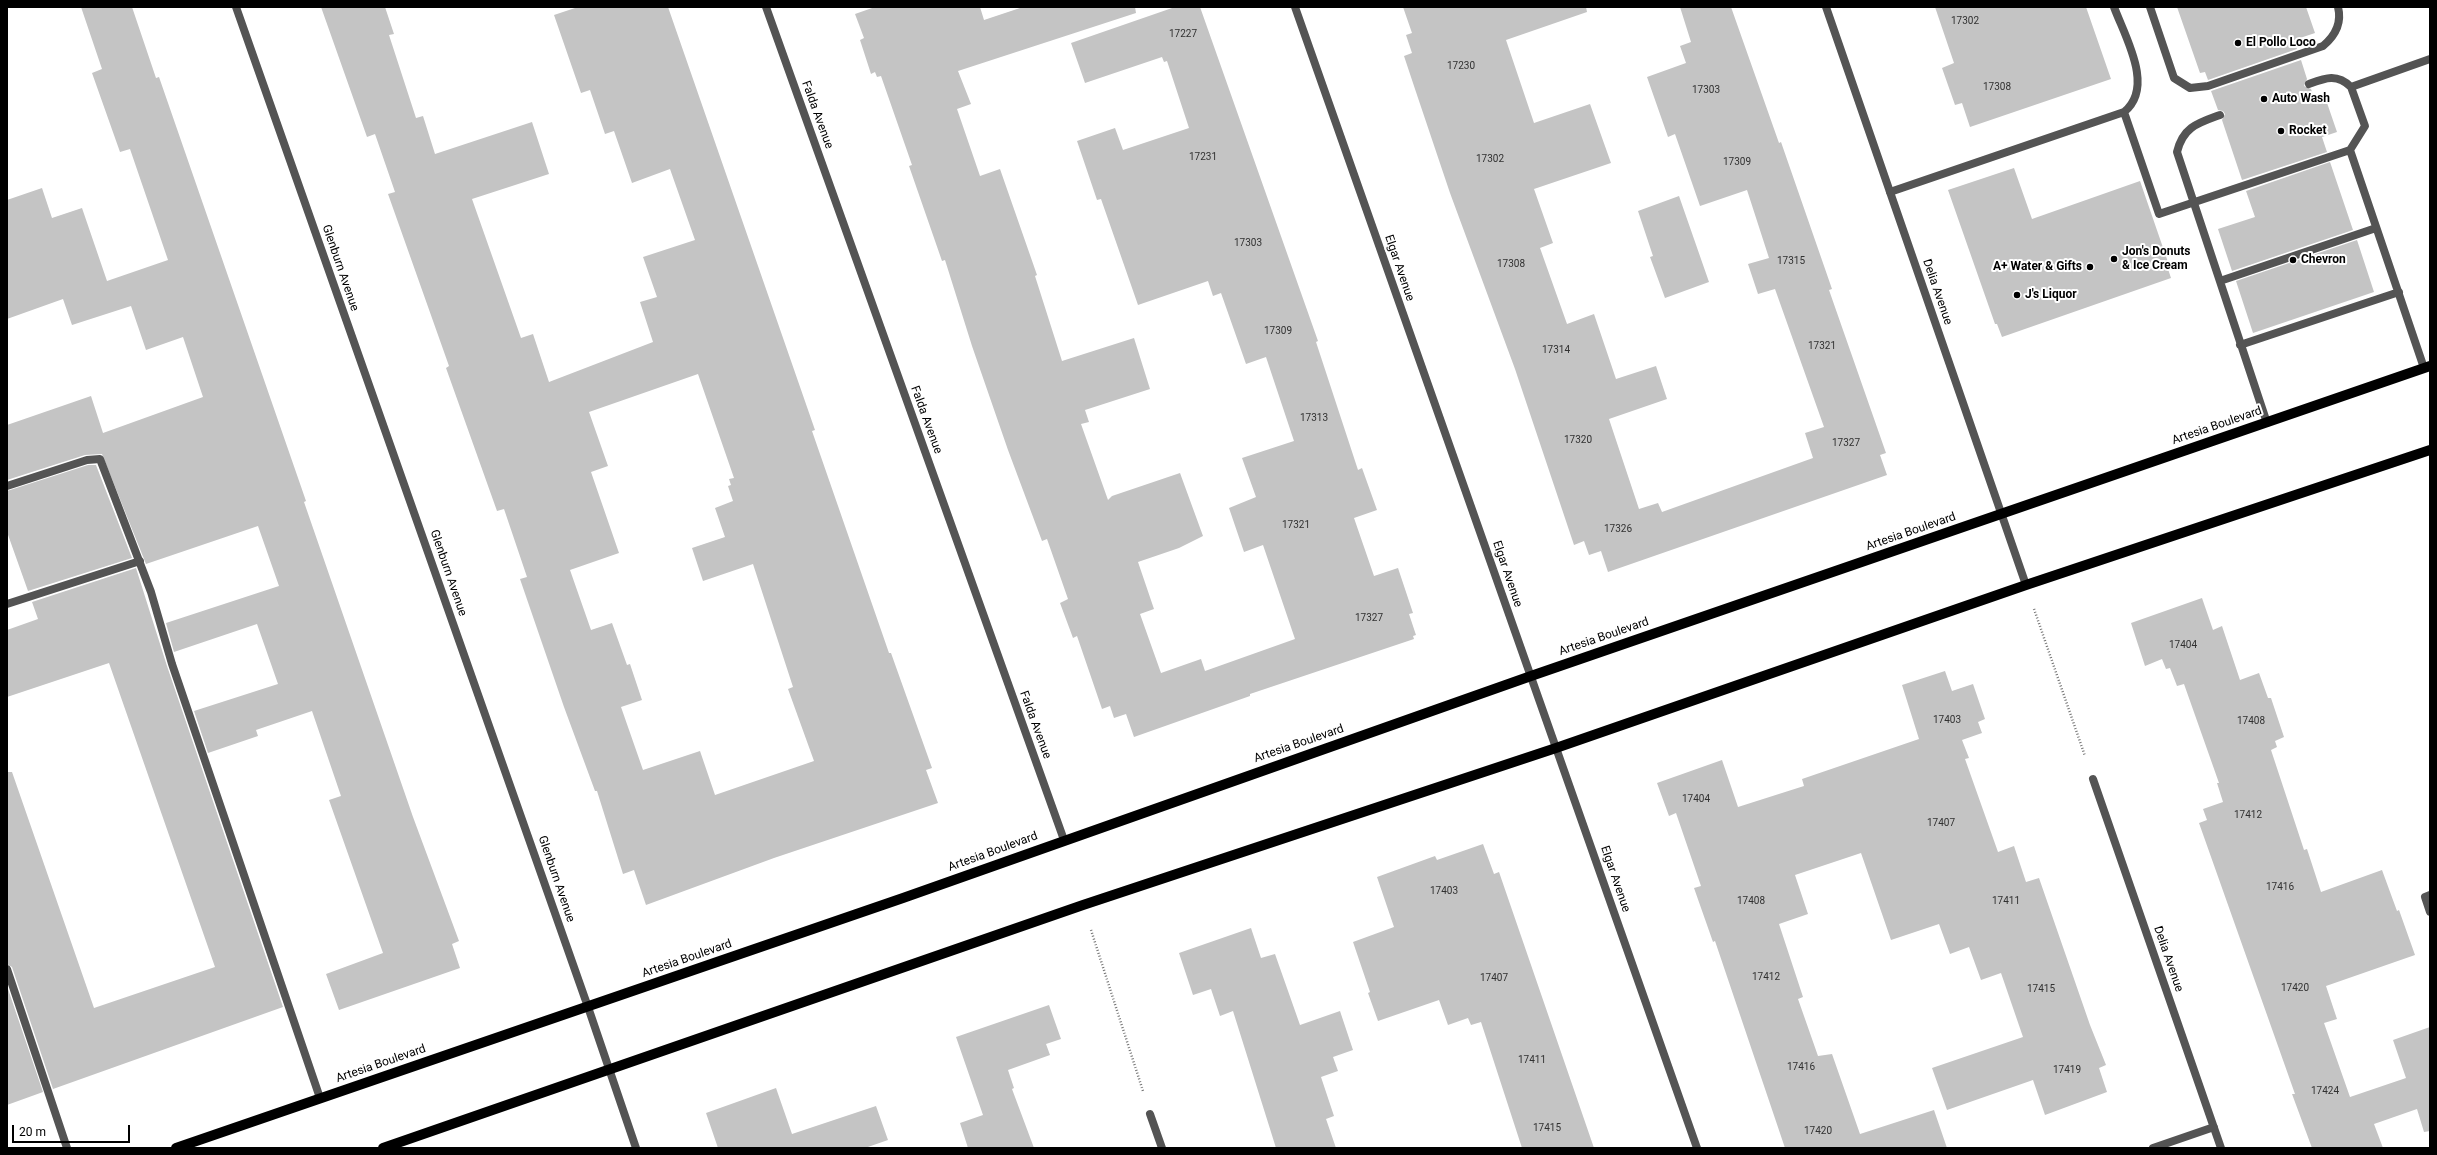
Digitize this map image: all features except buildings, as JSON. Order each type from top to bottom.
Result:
[{"type":"main road","name":"Artesia Boulevard","points":[[176,1148],[903,898],[1531,676],[2427,368]]},
{"type":"main road","points":[[383,1148],[610,1071],[1082,905],[1556,748],[2026,585],[2430,450]]},
{"type":"street","name":"Glenburn Avenue","points":[[236,7],[588,1007],[636,1148]]},
{"type":"street","name":"Falda Avenue","points":[[766,7],[1064,840]]},
{"type":"street","name":"Elgar Avenue","points":[[1294,7],[1698,1148]]},
{"type":"street","name":"Delia Avenue","points":[[1826,7],[2026,585]]},
{"type":"street","points":[[1890,192],[2124,112],[2136,99],[2138,77],[2114,7]]},
{"type":"street","points":[[2150,7],[2174,78],[2190,88],[2208,86],[2322,46],[2331,40],[2338,26],[2338,7]]},
{"type":"street","points":[[2351,87],[2430,59]]},
{"type":"street","points":[[2124,112],[2159,214],[2350,150],[2365,126],[2351,87],[2345,81],[2331,77],[2309,84]]},
{"type":"street","points":[[2220,116],[2195,125],[2181,137],[2177,152],[2267,423]]},
{"type":"street","points":[[2350,150],[2398,292],[2427,368]]},
{"type":"street","points":[[2220,281],[2376,228]]},
{"type":"street","points":[[2240,344],[2398,292]]},
{"type":"street","points":[[7,486],[87,460],[100,459],[152,592],[172,664],[320,1098]]},
{"type":"street","points":[[7,604],[140,561]]},
{"type":"street","name":"Delia Avenue","points":[[2093,779],[2221,1148]]},
{"type":"street","points":[[2430,896],[2425,897],[2430,912]]},
{"type":"street","points":[[7,969],[67,1148]]},
{"type":"street","points":[[1150,1114],[1162,1148]]},
{"type":"street","points":[[2153,1148],[2214,1127]]},
{"type":"path","points":[[2026,585],[2093,779]]},
{"type":"path","points":[[1082,905],[1150,1114]]},
{"type":"place","name":"El Pollo Loco","points":[[2238,43]]},
{"type":"place","name":"Auto Wash","points":[[2264,99]]},
{"type":"place","name":"Rocket","points":[[2281,131]]},
{"type":"place","name":"Jon's Donuts & Ice Cream","points":[[2114,259]]},
{"type":"place","name":"Chevron","points":[[2293,260]]},
{"type":"place","name":"A+ Water & Gifts","points":[[2090,267]]},
{"type":"place","name":"J's Liquor","points":[[2017,295]]}]
